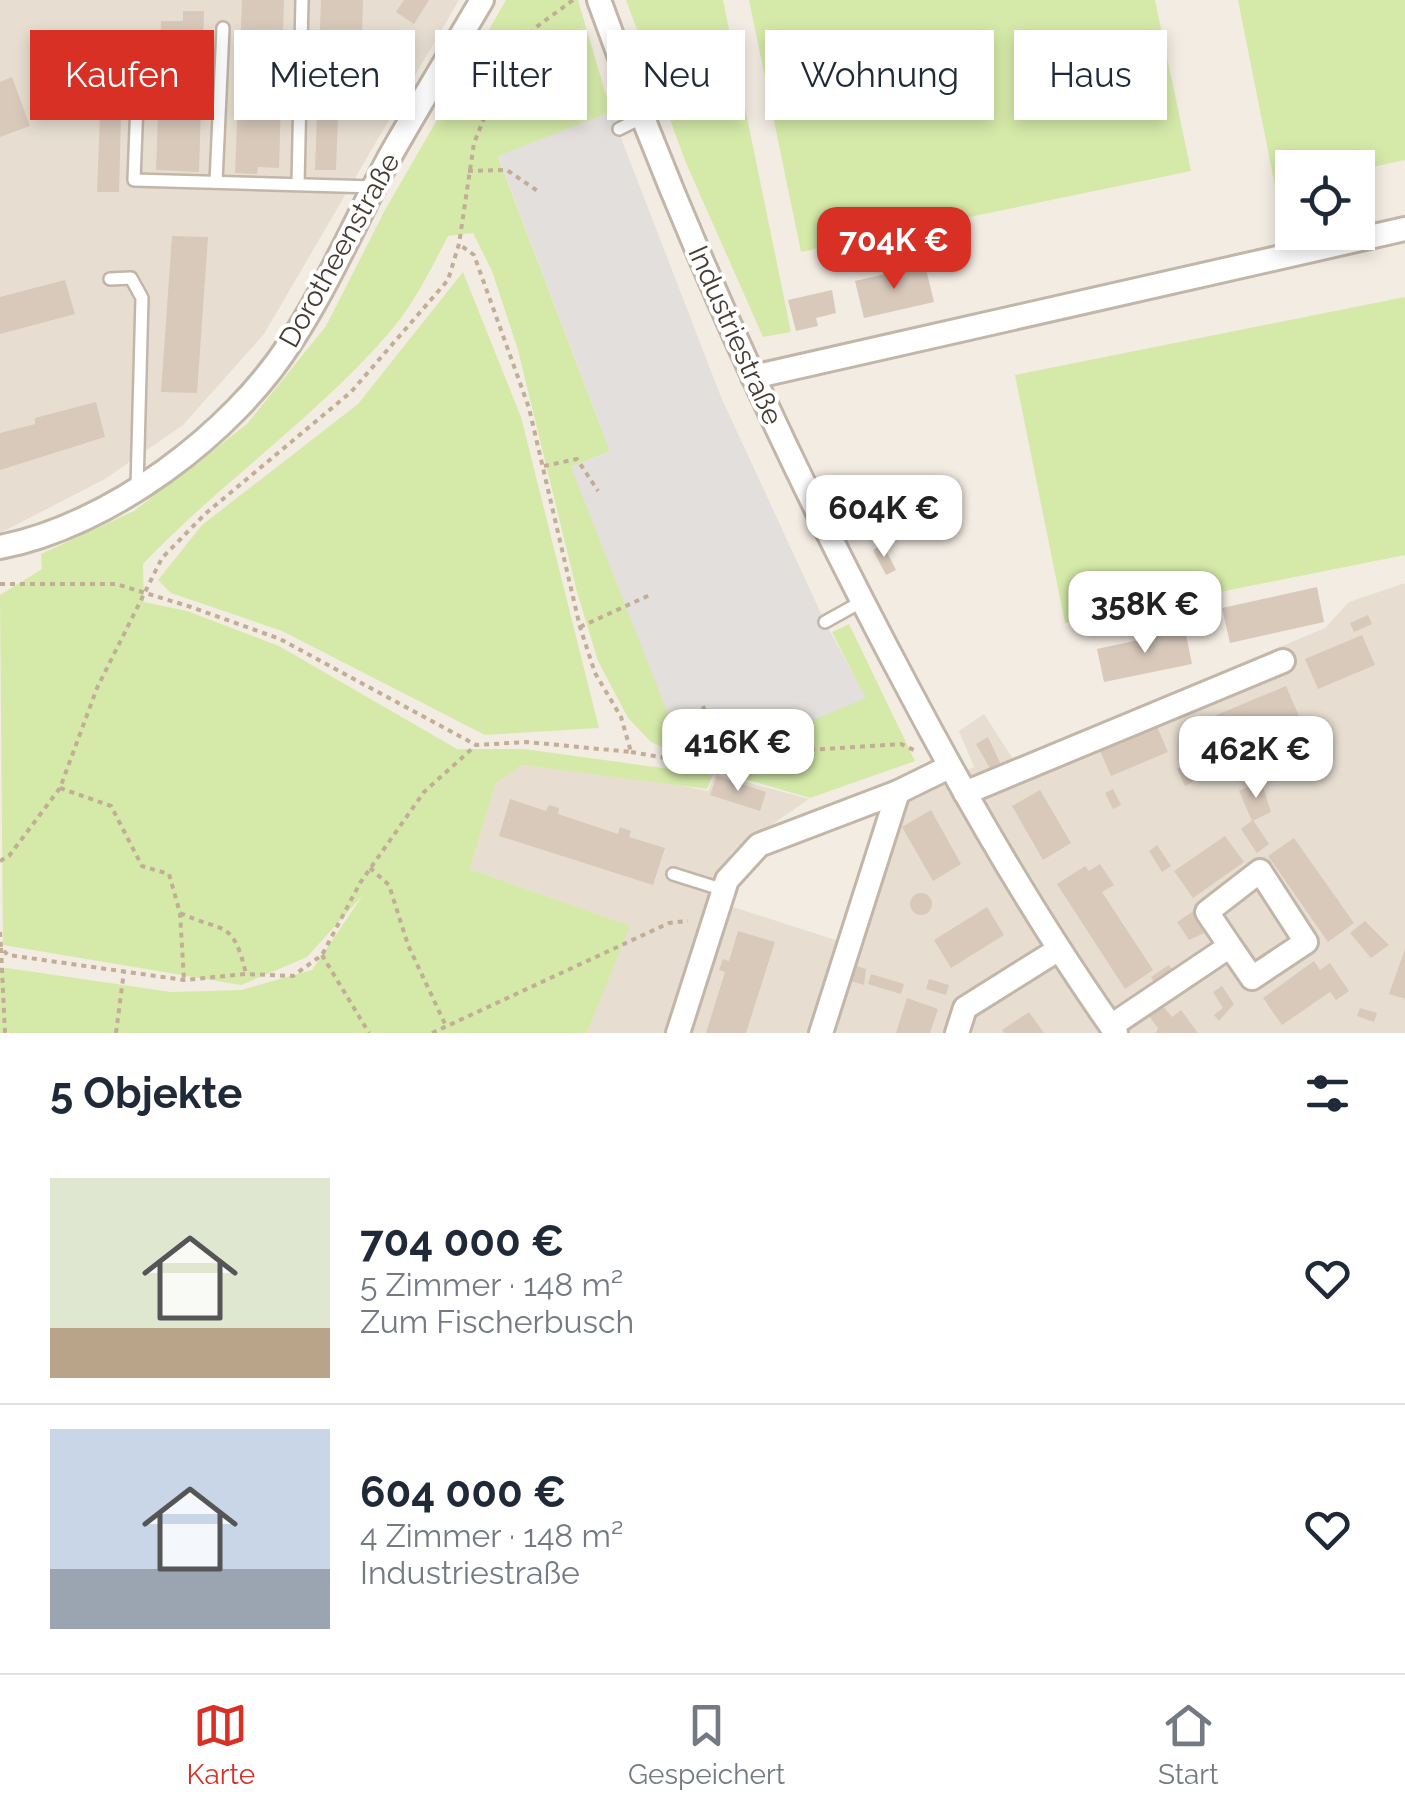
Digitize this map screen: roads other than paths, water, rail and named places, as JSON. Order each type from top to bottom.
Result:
[{"type":"street","name":"Dorotheenstraße","points":[[0,547],[42,539],[137,491],[214,434],[291,342],[374,186],[482,0]]},
{"type":"street","name":"Industriestraße","points":[[599,0],[610,30]]},
{"type":"street","name":"Industriestraße","points":[[642,120],[753,377],[861,602],[949,767],[1056,951],[1114,1030]]},
{"type":"street","points":[[753,377],[1405,228]]},
{"type":"street","points":[[965,793],[1283,661]]},
{"type":"street","points":[[678,1033],[727,880],[759,845],[898,792],[949,767]]},
{"type":"street","points":[[821,1033],[898,792]]},
{"type":"street","points":[[1260,871],[1306,942],[1252,978],[1230,946],[1207,912],[1260,871]]},
{"type":"street","points":[[1114,1030],[1230,946]]},
{"type":"street","points":[[957,1033],[965,1008],[1056,951]]},
{"type":"lane","points":[[298,184],[302,0]]},
{"type":"lane","points":[[216,182],[222,28]]},
{"type":"lane","points":[[136,120],[134,180],[374,186]]},
{"type":"lane","points":[[619,129],[637,120]]},
{"type":"lane","points":[[110,279],[131,278],[142,298],[137,491]]},
{"type":"lane","points":[[825,622],[861,602]]},
{"type":"lane","points":[[673,874],[724,890]]}]
